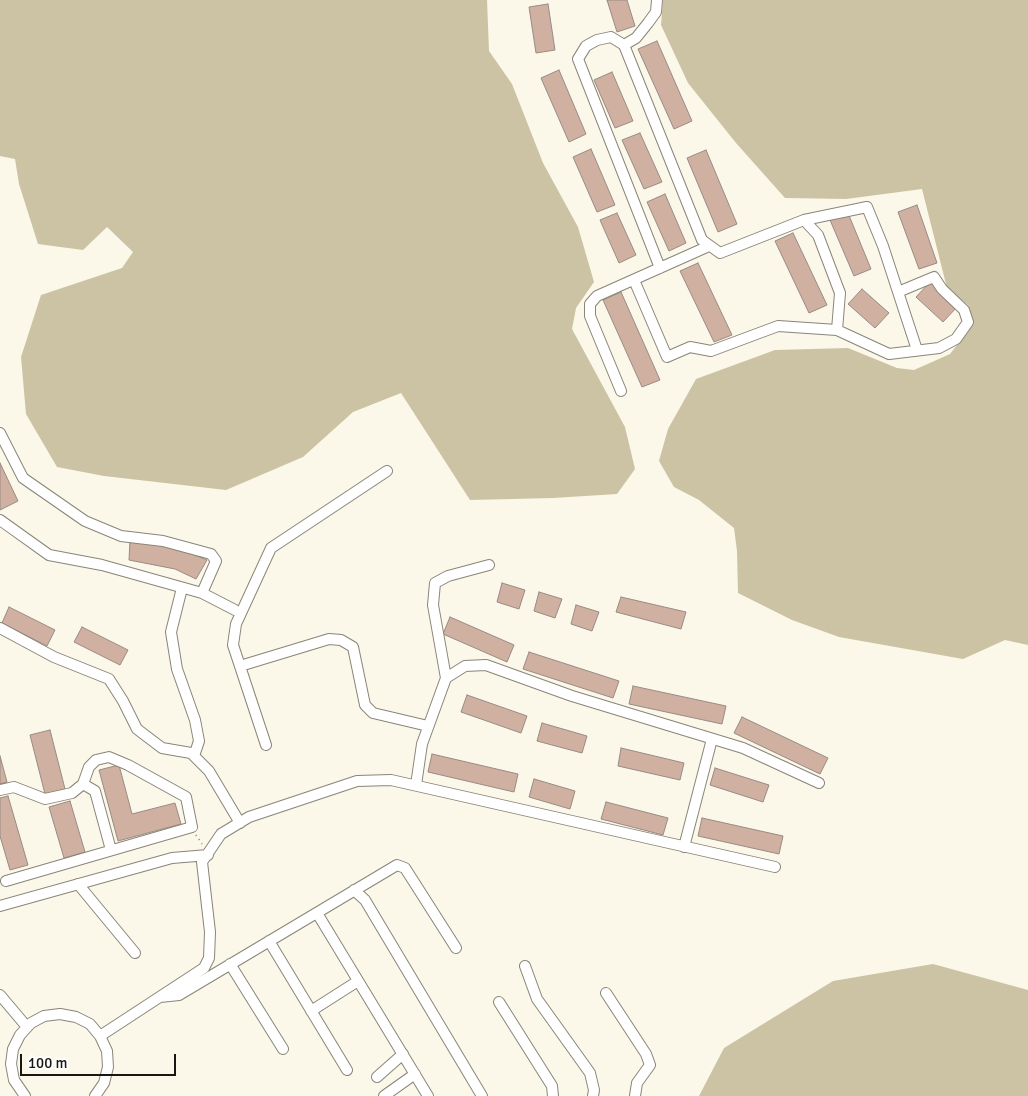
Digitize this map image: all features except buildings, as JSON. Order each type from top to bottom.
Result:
[{"type":"street","points":[[624,45],[636,38],[648,23],[656,12],[657,0]]},
{"type":"street","points":[[660,268],[578,59],[586,46],[597,40],[611,37],[624,45],[702,240],[720,253],[804,220],[867,206],[883,246],[916,350]]},
{"type":"street","points":[[804,220],[818,235],[840,294],[837,330]]},
{"type":"street","points":[[621,391],[590,316],[590,304],[597,296],[709,246]]},
{"type":"street","points":[[634,280],[667,357],[690,347],[710,351],[778,326],[837,330],[889,354],[939,348],[956,339],[968,322],[964,310],[942,289],[934,277],[898,292]]},
{"type":"street","points":[[0,433],[23,478],[85,521],[121,536],[163,541],[211,554],[216,561],[202,593]]},
{"type":"street","points":[[266,745],[233,645],[236,624],[271,548],[387,471]]},
{"type":"street","points":[[0,520],[49,555],[102,565],[202,593],[235,610]]},
{"type":"street","points":[[416,785],[422,744],[446,678],[433,605],[435,583],[448,576],[489,565]]},
{"type":"street","points":[[182,588],[171,632],[177,669],[195,720],[199,741],[194,756]]},
{"type":"street","points":[[0,628],[54,656],[109,679],[137,729],[162,748],[191,753],[208,771],[240,823]]},
{"type":"street","points":[[240,666],[329,639],[341,640],[353,647],[365,705],[373,713],[428,726]]},
{"type":"street","points":[[446,678],[466,666],[486,665],[572,696],[744,748],[819,783]]},
{"type":"street","points":[[684,847],[712,738]]},
{"type":"street","points":[[0,790],[14,787],[45,799],[72,793],[83,784],[89,767],[96,760],[109,757],[128,765],[186,797],[192,827],[6,881]]},
{"type":"street","points":[[100,1036],[204,968],[209,958],[210,932],[202,862],[221,834],[250,817],[357,781],[391,780],[416,785],[775,868]]},
{"type":"street","points":[[83,784],[95,792],[111,850]]},
{"type":"street","points":[[0,906],[172,858],[208,855]]},
{"type":"street","points":[[159,997],[180,995],[397,865],[405,868],[456,948]]},
{"type":"street","points":[[78,884],[135,953]]},
{"type":"street","points":[[354,890],[365,900],[482,1096]]},
{"type":"street","points":[[317,913],[428,1096]]},
{"type":"street","points":[[269,941],[347,1070]]},
{"type":"street","points":[[230,964],[283,1049]]},
{"type":"street","points":[[525,966],[537,999],[590,1073],[594,1090],[593,1096]]},
{"type":"street","points":[[312,1011],[358,981]]},
{"type":"street","points":[[606,993],[646,1054],[650,1065],[637,1083],[635,1096]]},
{"type":"street","points":[[0,995],[27,1027]]},
{"type":"street","points":[[499,1002],[552,1086],[553,1096]]},
{"type":"street","points":[[21,1095],[14,1080],[11,1064],[13,1049],[20,1035],[27,1027],[44,1016],[60,1014],[76,1017],[90,1024],[100,1036],[107,1051],[108,1067],[104,1083],[95,1096]]},
{"type":"street","points":[[377,1077],[403,1054]]},
{"type":"street","points":[[384,1096],[415,1074]]},
{"type":"path","points":[[192,827],[208,855]]},
{"type":"shaded area","points":[[0,0],[487,0],[489,51],[512,84],[543,163],[578,227],[594,282],[576,308],[572,329],[625,427],[635,469],[617,494],[470,500],[401,393],[353,412],[303,457],[226,490],[104,476],[57,467],[26,414],[21,357],[41,295],[122,268],[133,252],[107,227],[83,250],[38,244],[19,184],[15,159],[0,156]]},
{"type":"shaded area","points":[[663,0],[1028,0],[1028,645],[1005,640],[963,659],[839,637],[792,620],[738,593],[737,551],[734,528],[699,500],[674,487],[659,461],[668,429],[696,379],[775,350],[848,348],[897,368],[914,370],[950,354],[974,323],[968,305],[947,288],[922,189],[846,199],[785,198],[736,143],[688,83],[661,25]]},
{"type":"shaded area","points":[[933,964],[1028,990],[1028,1096],[699,1096],[724,1048],[833,981]]}]
